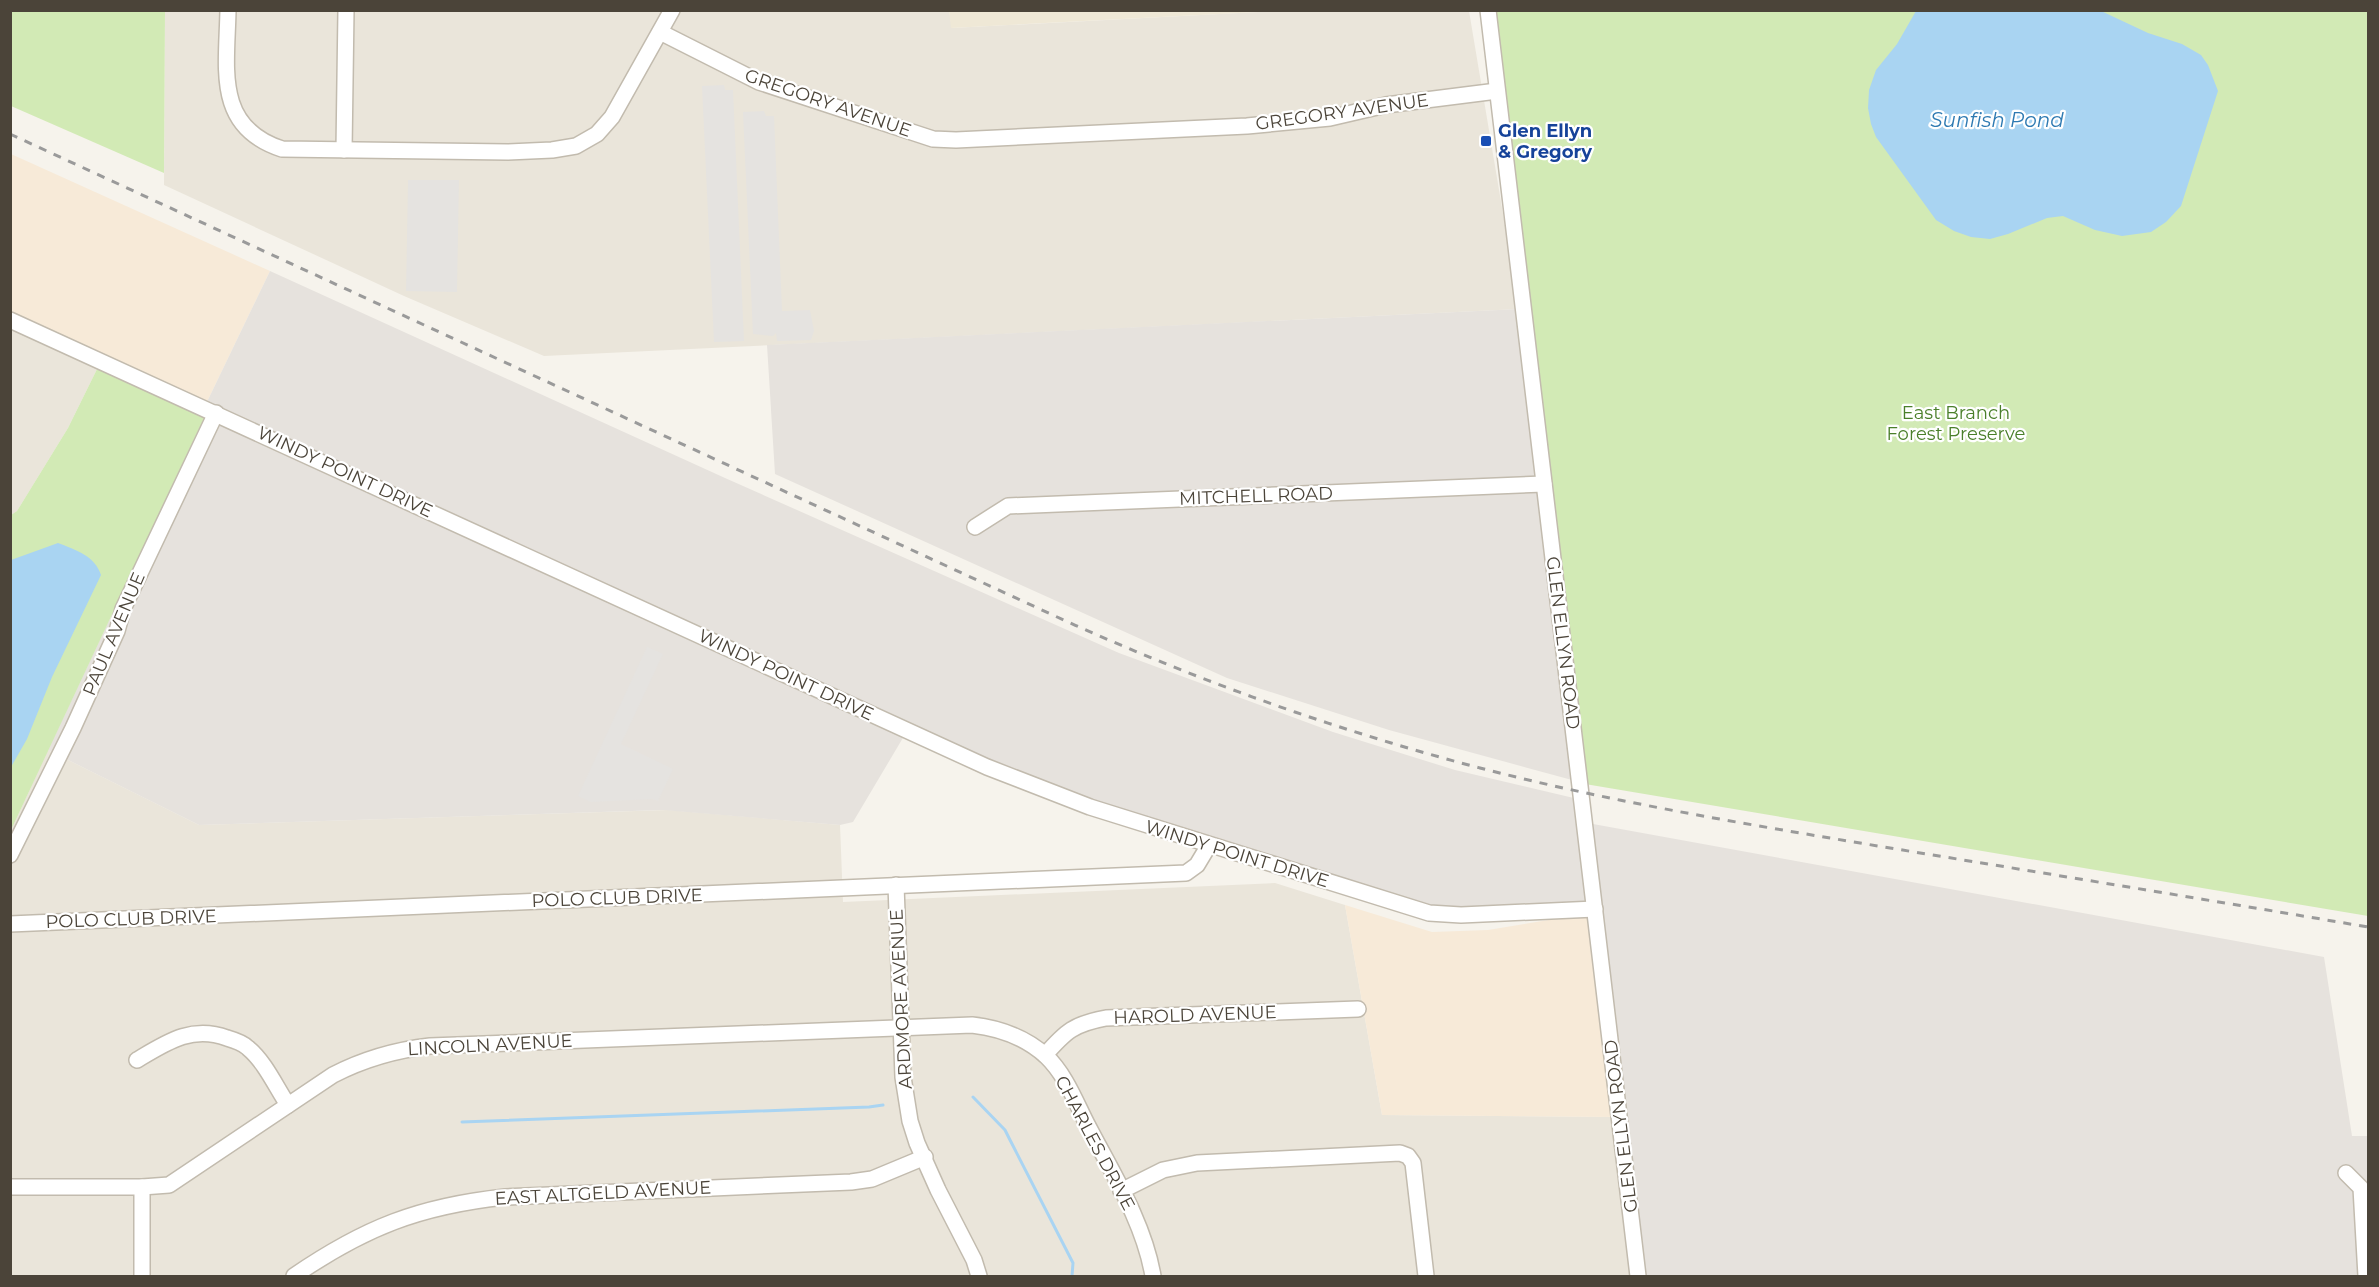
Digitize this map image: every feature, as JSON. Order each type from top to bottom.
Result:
[{"type":"street","points":[[228,10],[227,86],[236,115],[247,130],[265,143],[282,149],[515,152],[576,146],[597,134],[612,117],[672,10]]},
{"type":"street","points":[[344,150],[346,10]]},
{"type":"street","name":"GLEN ELLYN ROAD","points":[[1488,10],[1638,1276]]},
{"type":"street","name":"GREGORY AVENUE","points":[[660,32],[759,82],[933,139],[956,140],[1246,126],[1330,118],[1386,105],[1497,91]]},
{"type":"street","name":"WINDY POINT DRIVE","points":[[10,320],[987,767],[1090,807],[1429,913],[1461,915],[1595,909]]},
{"type":"street","name":"PAUL AVENUE","points":[[10,855],[73,728],[117,631],[123,609],[216,413]]},
{"type":"street","name":"MITCHELL ROAD","points":[[975,527],[1008,506],[1544,484]]},
{"type":"street","name":"POLO CLUB DRIVE","points":[[10,924],[1186,873],[1197,865],[1209,845]]},
{"type":"street","name":"ARDMORE AVENUE","points":[[896,885],[905,1095],[917,1143],[974,1260],[979,1276]]},
{"type":"street","name":"HAROLD AVENUE","points":[[1045,1055],[1064,1034],[1083,1022],[1106,1018],[1358,1009]]},
{"type":"street","name":"LINCOLN AVENUE","points":[[10,1187],[169,1185],[324,1080],[351,1065],[384,1054],[416,1048],[972,1025]]},
{"type":"street","name":"CHARLES DRIVE","points":[[972,1025],[991,1027],[1010,1033],[1045,1055],[1064,1079],[1140,1229],[1153,1276]]},
{"type":"street","points":[[137,1060],[181,1036],[217,1034],[248,1047],[288,1105]]},
{"type":"street","points":[[1121,1191],[1157,1172],[1197,1162],[1400,1153],[1408,1156],[1413,1163],[1426,1276]]},
{"type":"street","name":"EAST ALTGELD AVENUE","points":[[294,1276],[338,1247],[366,1232],[406,1217],[452,1204],[505,1197],[851,1182],[872,1179],[925,1157]]},
{"type":"street","points":[[2346,1173],[2361,1188],[2366,1276]]},
{"type":"street","points":[[141,1276],[142,1187]]},
{"type":"shaded area","points":[[949,10],[952,28],[1276,11],[1469,11],[1519,309],[544,356],[404,296],[164,185],[165,11]]},
{"type":"shaded area","points":[[949,10],[1276,11],[951,28]]},
{"type":"shaded area","points":[[724,85],[725,90],[733,90],[744,341],[714,342],[702,86]]},
{"type":"shaded area","points":[[764,111],[766,116],[774,116],[782,311],[810,310],[814,331],[811,340],[777,341],[776,333],[773,336],[753,334],[743,112]]},
{"type":"shaded area","points":[[11,154],[270,271],[206,404],[11,316]]},
{"type":"shaded area","points":[[408,180],[459,180],[457,292],[406,291]]},
{"type":"shaded area","points":[[270,271],[725,478],[1119,653],[1333,732],[1455,770],[1578,799],[1591,904],[1430,909],[1093,804],[910,726],[853,822],[840,825],[663,810],[199,825],[48,750],[205,416],[206,404]]},
{"type":"shaded area","points":[[1519,309],[1572,780],[1389,730],[1227,678],[775,474],[767,345]]},
{"type":"shaded area","points":[[11,325],[99,365],[68,428],[17,511],[11,515]]},
{"type":"shaded area","points":[[647,647],[663,654],[621,744],[673,769],[658,801],[652,799],[591,802],[578,796]]},
{"type":"shaded area","points":[[48,750],[199,825],[668,810],[840,825],[843,902],[1275,883],[1345,905],[1382,1115],[1617,1117],[1633,1276],[11,1276],[11,830]]},
{"type":"shaded area","points":[[1593,824],[2324,957],[2352,1136],[2368,1136],[2368,1276],[1642,1276]]},
{"type":"shaded area","points":[[1345,905],[1432,932],[1488,930],[1591,913],[1617,1117],[1382,1115]]},
{"type":"green space","points":[[11,10],[165,11],[164,173],[11,106]]},
{"type":"green space","name":"East Branch Forest Preserve","points":[[1492,11],[2368,11],[2368,916],[1585,784]]},
{"type":"green space","points":[[101,361],[205,416],[11,830],[11,515],[17,511],[68,428]]},
{"type":"water","name":"Sunfish Pond","points":[[2099,10],[2148,33],[2182,44],[2201,55],[2208,65],[2218,91],[2181,206],[2166,222],[2151,232],[2122,236],[2095,230],[2063,216],[2047,218],[1990,239],[1971,237],[1954,231],[1936,220],[1876,137],[1868,108],[1869,90],[1876,70],[1897,44],[1916,11]]},
{"type":"water","points":[[58,543],[90,558],[101,575],[52,677],[27,739],[11,767],[11,560]]},
{"type":"waterway","points":[[973,1097],[1005,1130],[1073,1263],[1072,1276]]},
{"type":"waterway","points":[[462,1122],[883,1105]]},
{"type":"railway","points":[[10,134],[1068,622],[1169,665],[1271,704],[1427,754],[1531,781],[1633,803],[1787,831],[2368,927]]},
{"type":"place","name":"Glen Ellyn & Gregory","points":[[1486,141]]}]
